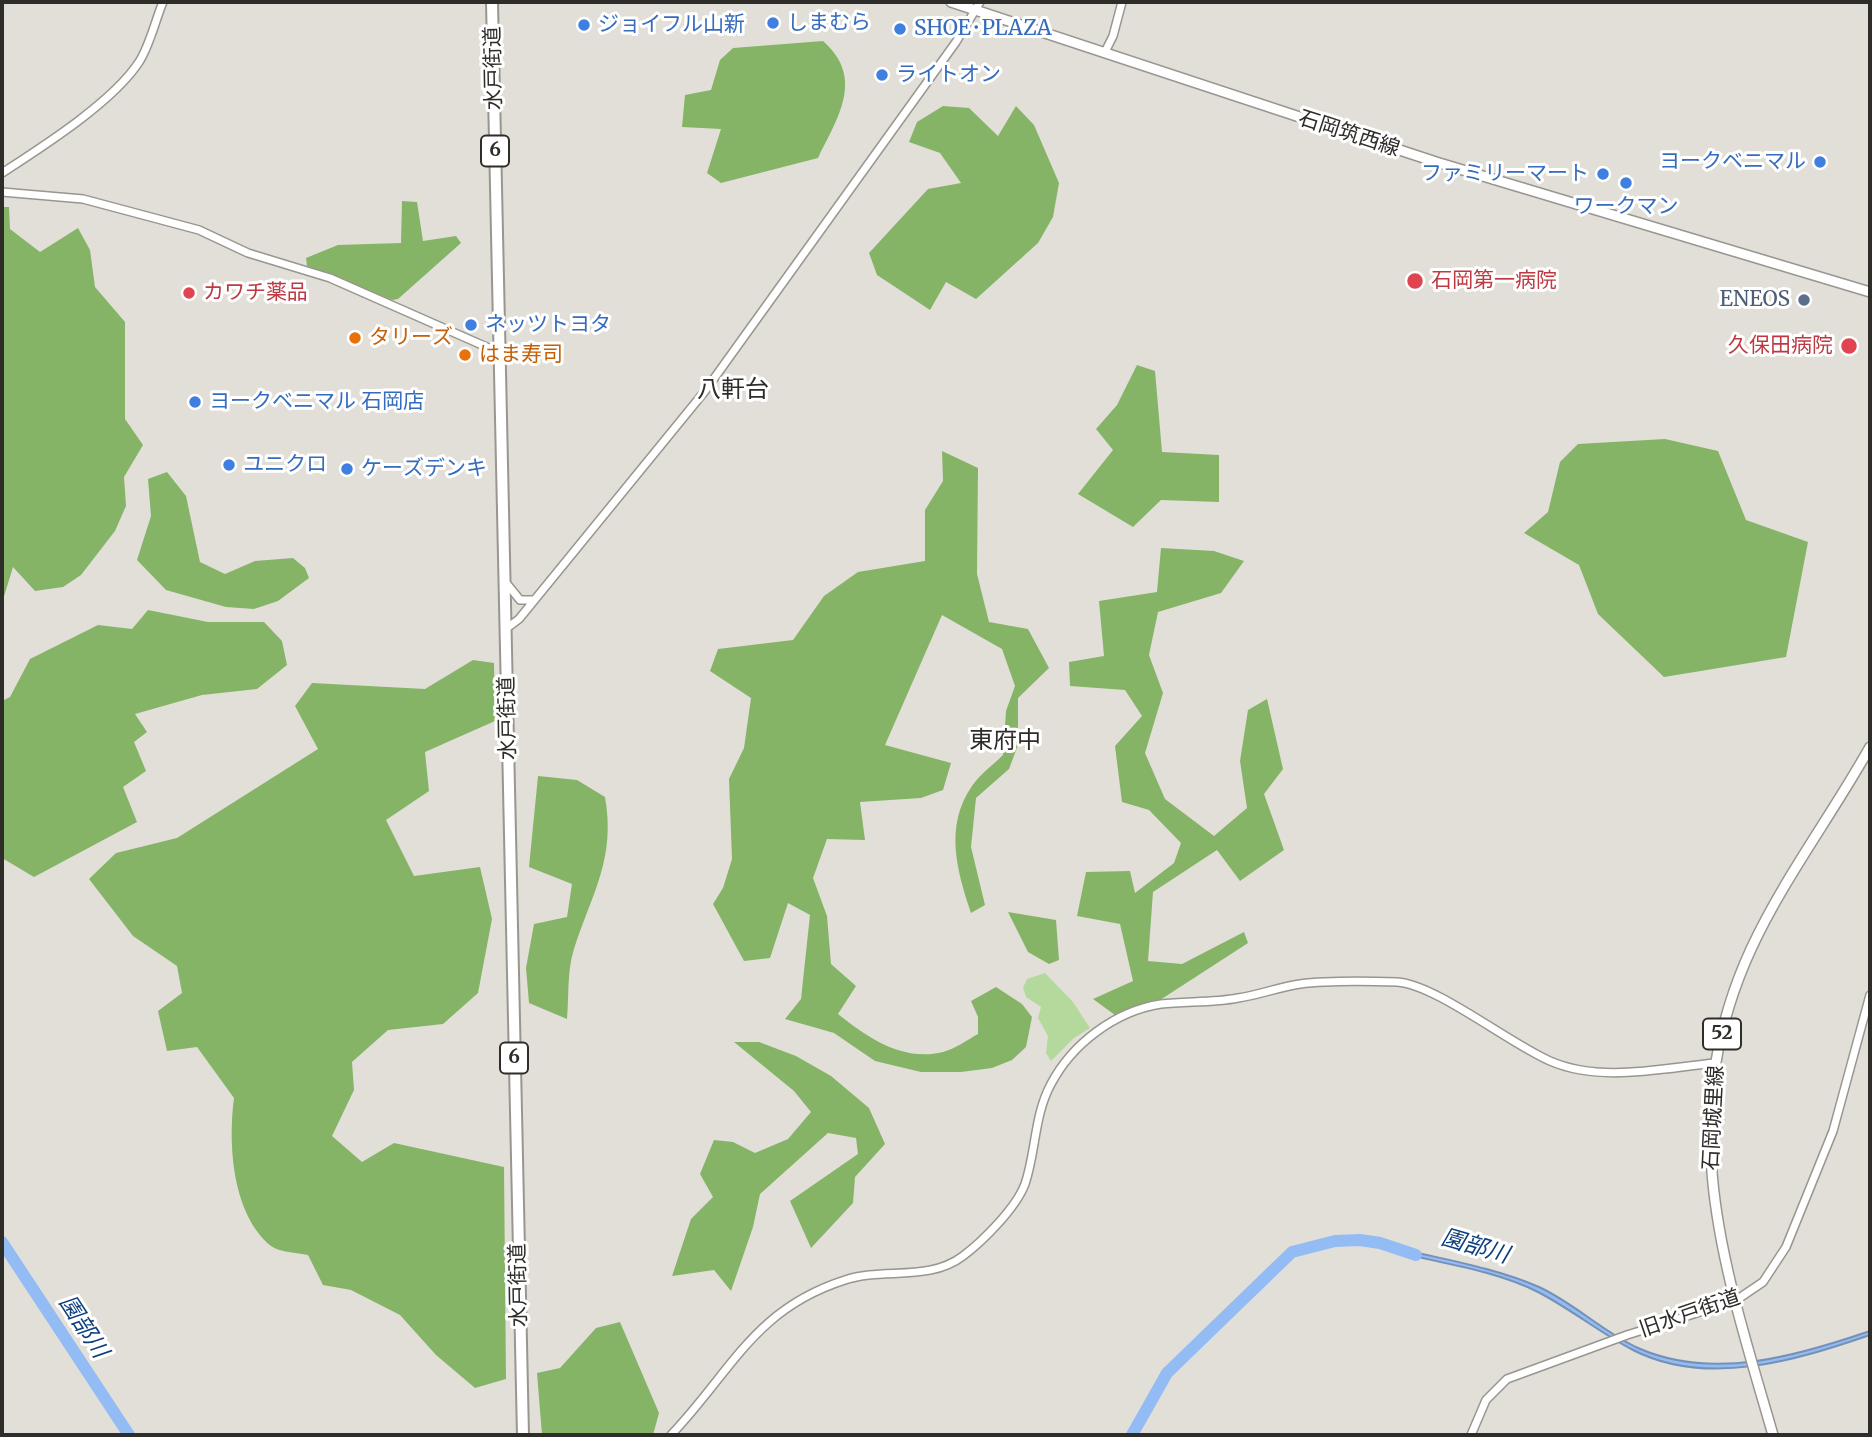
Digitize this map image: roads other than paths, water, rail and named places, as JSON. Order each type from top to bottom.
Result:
[{"type":"highway","name":"水戸街道","points":[[492,2],[498,352],[507,584],[523,1435]]},
{"type":"main road","name":"石岡筑西線","points":[[951,2],[978,6],[1104,52],[1431,161],[1870,292]]},
{"type":"main road","name":"石岡城里線","points":[[1773,1435],[1718,1232],[1710,1171],[1710,1111],[1715,1063],[1730,1006],[1751,948],[1785,887],[1869,753]]},
{"type":"street","points":[[2,173],[57,138],[129,75],[140,61],[163,2]]},
{"type":"street","points":[[1104,52],[1113,36],[1122,2]]},
{"type":"street","points":[[507,628],[534,600],[705,391],[956,42],[978,6]]},
{"type":"street","points":[[2,192],[83,199],[199,230],[248,253],[330,278],[498,352]]},
{"type":"street","points":[[507,584],[520,600],[528,603],[534,600]]},
{"type":"street","points":[[671,1435],[751,1338],[777,1312],[807,1295],[847,1279],[919,1272],[945,1266],[963,1256],[1014,1205],[1025,1184],[1039,1117],[1050,1085],[1074,1051],[1090,1036],[1127,1015],[1158,1004],[1235,999],[1300,984],[1402,982],[1428,992],[1551,1062],[1580,1070],[1619,1072],[1715,1063]]},
{"type":"street","name":"旧水戸街道","points":[[1471,1435],[1486,1400],[1507,1379],[1608,1341],[1735,1301],[1759,1287],[1786,1247],[1836,1120],[1870,995]]},
{"type":"water","points":[[1401,1249],[1522,1280],[1564,1301],[1638,1348],[1667,1358],[1725,1364],[1755,1361],[1814,1349],[1870,1331],[1870,1335],[1782,1361],[1721,1369],[1691,1367],[1661,1361],[1633,1350],[1522,1285],[1470,1269],[1400,1253]]},
{"type":"waterway","name":"園部川","points":[[1132,1435],[1167,1373],[1292,1252],[1335,1241],[1360,1240],[1380,1243],[1416,1255]]},
{"type":"waterway","name":"園部川","points":[[2,1242],[129,1435]]},
{"type":"place","name":"しまむら","points":[[773,23]]},
{"type":"place","name":"ジョイフル山新","points":[[584,25]]},
{"type":"place","name":"SHOE･PLAZA","points":[[900,29]]},
{"type":"place","name":"ライトオン","points":[[882,75]]},
{"type":"place","name":"ヨークベニマル","points":[[1820,162]]},
{"type":"place","name":"ファミリーマート","points":[[1603,174]]},
{"type":"place","name":"ワークマン","points":[[1626,183]]},
{"type":"place","name":"石岡第一病院","points":[[1415,281]]},
{"type":"place","name":"カワチ薬品","points":[[189,293]]},
{"type":"place","name":"ENEOS","points":[[1804,300]]},
{"type":"place","name":"ネッツトヨタ","points":[[471,325]]},
{"type":"place","name":"タリーズ","points":[[355,338]]},
{"type":"place","name":"久保田病院","points":[[1849,346]]},
{"type":"place","name":"はま寿司","points":[[465,355]]},
{"type":"place","name":"ヨークベニマル 石岡店","points":[[195,402]]},
{"type":"place","name":"ユニクロ","points":[[229,465]]},
{"type":"place","name":"ケーズデンキ","points":[[347,469]]},
{"type":"district","name":"八軒台","points":[[733,390]]},
{"type":"district","name":"東府中","points":[[1005,741]]}]
